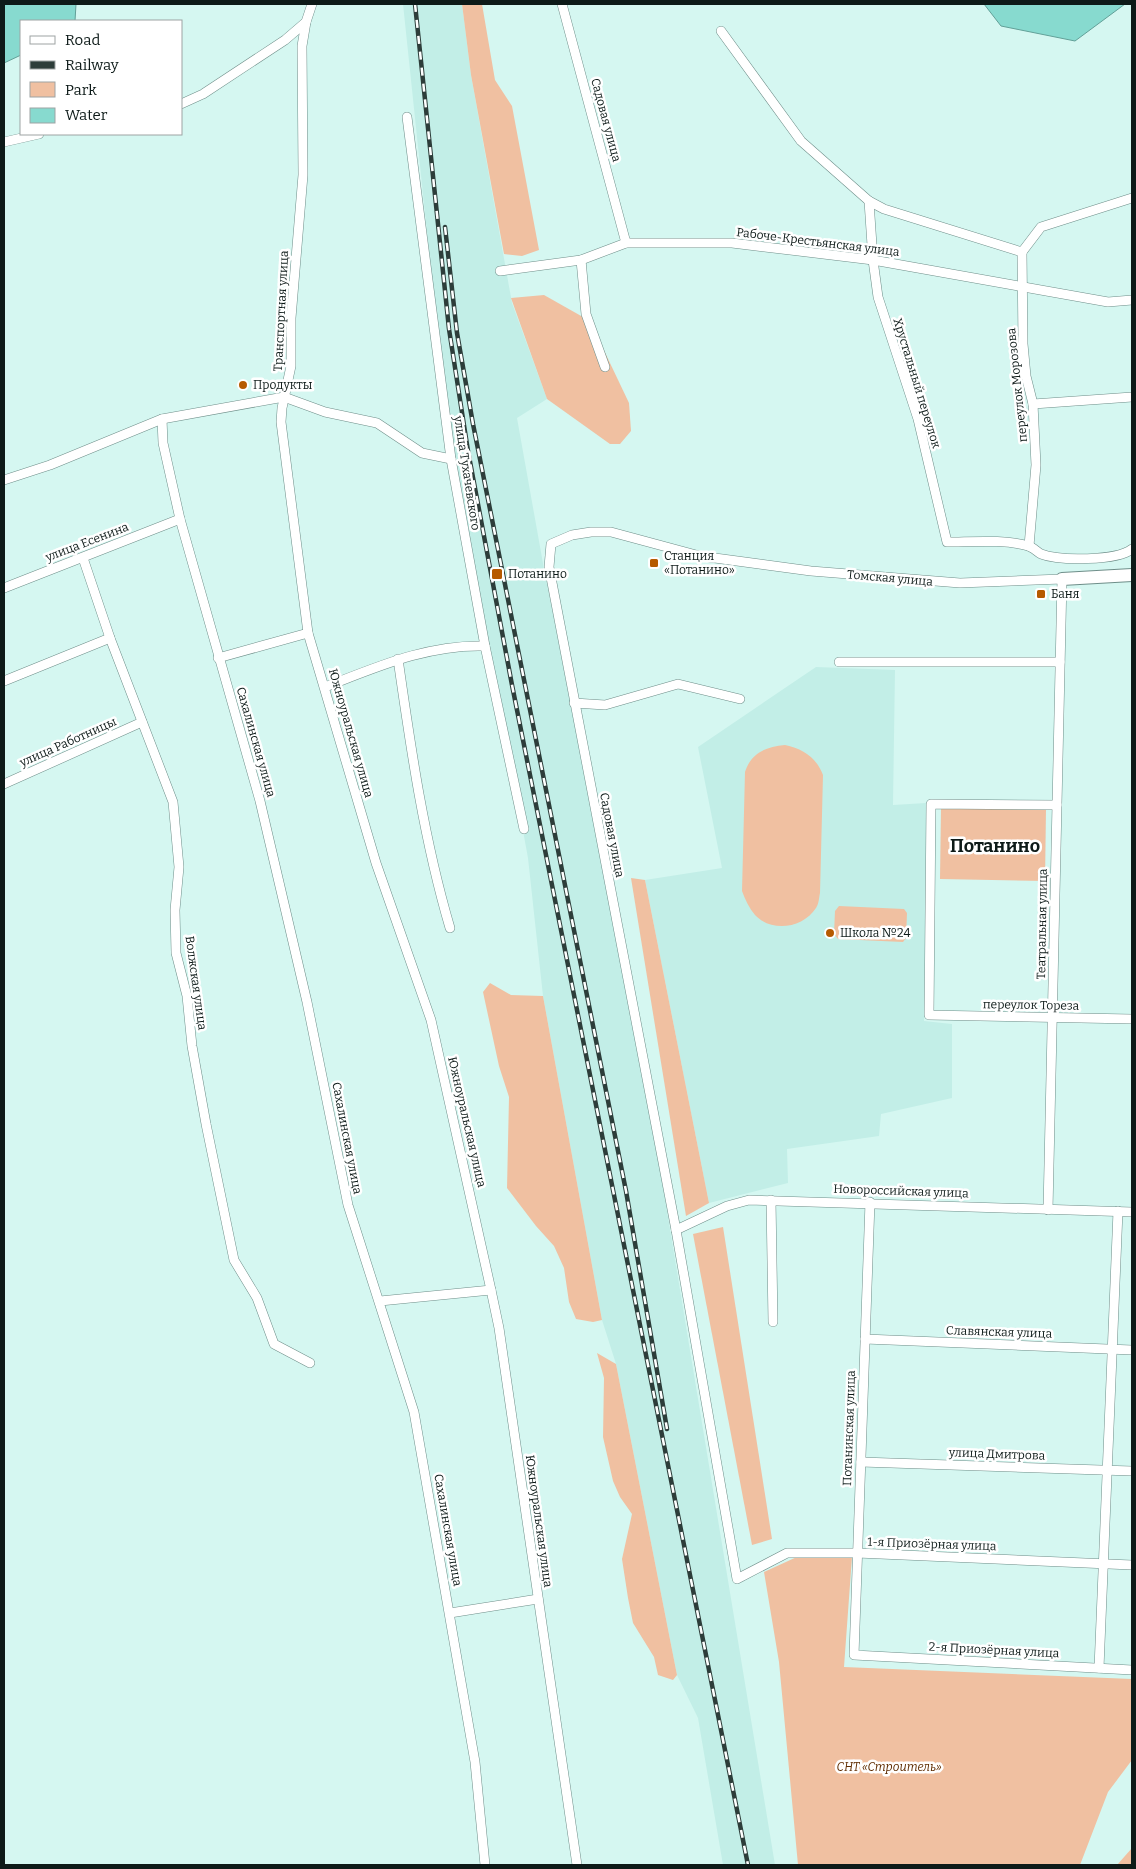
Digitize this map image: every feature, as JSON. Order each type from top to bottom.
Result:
[{"type":"street","name":"Транспортная улица","points":[[284,397],[291,366],[291,318],[303,175],[302,46],[306,22],[312,4]]},
{"type":"street","name":"Садовая улица","points":[[562,4],[626,243]]},
{"type":"street","points":[[182,104],[203,94],[262,57],[306,22]]},
{"type":"street","points":[[721,31],[801,141],[869,201],[884,209],[1022,252],[1042,228],[1132,198]]},
{"type":"street","name":"улица Тухачевского","points":[[407,117],[451,459],[485,646],[524,829]]},
{"type":"street","points":[[4,142],[35,135]]},
{"type":"street","name":"Хрустальный переулок","points":[[869,201],[873,260],[878,297],[918,419],[947,542],[984,541],[1028,546]]},
{"type":"street","name":"Рабоче-Крестьянская улица","points":[[500,271],[581,260],[626,243],[732,243],[873,260],[1108,302],[1132,300]]},
{"type":"street","name":"переулок Морозова","points":[[1022,252],[1023,344],[1026,376],[1033,404],[1036,465],[1028,546]]},
{"type":"street","points":[[581,260],[582,288],[586,314],[605,367]]},
{"type":"street","points":[[4,480],[50,465],[162,419],[284,397],[324,412],[377,423],[422,453],[451,459]]},
{"type":"street","name":"Южноуральская улица","points":[[284,397],[281,422],[308,633],[376,863],[431,1020],[499,1328],[577,1865]]},
{"type":"street","points":[[1033,404],[1132,397]]},
{"type":"street","name":"Сахалинская улица","points":[[162,419],[163,443],[180,519],[260,801],[307,1002],[348,1206],[414,1412],[475,1762],[485,1865]]},
{"type":"street","name":"улица Есенина","points":[[4,588],[180,519]]},
{"type":"street","name":"Садовая улица","points":[[650,544],[610,532],[572,534],[551,544],[549,567],[676,1230],[737,1579]]},
{"type":"street","name":"Томская улица","points":[[650,544],[700,556],[751,564],[960,583],[1132,575]]},
{"type":"street","points":[[1028,546],[1042,554],[1070,559],[1115,555],[1132,549]]},
{"type":"street","name":"Волжская улица","points":[[83,558],[110,638],[173,802],[179,867],[175,910],[176,952],[187,996],[192,1046],[234,1260],[256,1298],[274,1344],[310,1363]]},
{"type":"street","name":"Театральная улица","points":[[1048,1210],[1062,579]]},
{"type":"street","points":[[218,658],[308,633]]},
{"type":"street","points":[[4,682],[110,638]]},
{"type":"street","points":[[325,687],[398,659],[441,648],[485,646]]},
{"type":"street","points":[[398,659],[413,765],[432,861],[450,928]]},
{"type":"street","points":[[839,662],[1060,662]]},
{"type":"street","points":[[574,703],[605,705],[678,684],[740,699]]},
{"type":"street","name":"улица Работницы","points":[[4,784],[142,722]]},
{"type":"street","name":"переулок Тореза","points":[[1057,805],[931,804],[929,1016],[1132,1019]]},
{"type":"street","name":"Новороссийская улица","points":[[676,1230],[727,1206],[749,1200],[870,1202],[1132,1212]]},
{"type":"street","points":[[771,1200],[772,1322]]},
{"type":"street","name":"Потанинская улица","points":[[854,1654],[870,1202]]},
{"type":"street","points":[[1099,1668],[1118,1211]]},
{"type":"street","points":[[380,1301],[491,1290]]},
{"type":"street","name":"Славянская улица","points":[[865,1339],[1132,1350]]},
{"type":"street","name":"улица Дмитрова","points":[[861,1462],[1132,1470]]},
{"type":"street","name":"1-я Приозёрная улица","points":[[737,1579],[787,1553],[858,1553],[1132,1565]]},
{"type":"street","points":[[450,1613],[538,1599]]},
{"type":"street","name":"2-я Приозёрная улица","points":[[854,1654],[1132,1670]]},
{"type":"shaded area","points":[[403,4],[462,4],[471,75],[512,303],[547,399],[517,418],[544,569],[648,1096],[775,1865],[723,1865],[698,1718],[677,1675],[616,1364],[602,1320],[543,996],[528,858],[443,384]]},
{"type":"shaded area","name":"Школа №24","points":[[816,667],[895,670],[893,805],[926,803],[924,1021],[952,1024],[952,1098],[881,1114],[879,1136],[787,1149],[788,1183],[709,1203],[645,880],[722,868],[698,747]]},
{"type":"green space","points":[[462,4],[482,4],[495,80],[512,106],[539,250],[522,256],[504,254],[471,75]]},
{"type":"green space","points":[[544,295],[590,321],[629,403],[631,431],[620,444],[610,444],[547,399],[511,298]]},
{"type":"green space","points":[[785,745],[798,749],[808,755],[817,763],[823,775],[820,893],[817,906],[810,915],[795,924],[778,926],[762,921],[755,915],[742,891],[745,772],[751,760],[760,752],[771,747]]},
{"type":"green space","points":[[941,808],[1046,809],[1045,881],[940,879]]},
{"type":"green space","points":[[631,878],[645,880],[709,1203],[686,1216]]},
{"type":"green space","points":[[839,906],[904,909],[907,913],[906,938],[903,942],[838,939],[834,934],[835,911]]},
{"type":"green space","points":[[490,983],[511,995],[543,996],[602,1320],[593,1322],[576,1319],[569,1302],[564,1268],[554,1246],[507,1188],[509,1097],[499,1066],[483,992]]},
{"type":"green space","points":[[723,1227],[772,1539],[752,1545],[693,1234]]},
{"type":"green space","points":[[597,1353],[616,1364],[677,1675],[673,1680],[658,1675],[654,1657],[633,1623],[622,1559],[632,1514],[620,1497],[613,1481],[603,1437],[604,1378]]},
{"type":"green space","name":"СНТ «Строитель»","points":[[799,1556],[852,1557],[844,1667],[1132,1679],[1132,1760],[1108,1792],[1080,1865],[798,1865],[779,1662],[764,1572]]},
{"type":"green space","points":[[1132,1848],[1132,1865],[1117,1865]]},
{"type":"water","points":[[4,4],[76,4],[75,20],[20,20],[20,55],[4,63]]},
{"type":"water","points":[[984,4],[1125,4],[1075,41],[1001,26]]},
{"type":"railway","points":[[415,4],[449,329],[468,451],[512,685],[748,1865]]},
{"type":"railway","points":[[445,227],[457,333],[473,424],[626,1191],[667,1429]]},
{"type":"place","name":"Продукты","points":[[243,385]]},
{"type":"place","name":"Станция «Потанино»","points":[[654,563]]},
{"type":"place","name":"Потанино","points":[[497,574]]},
{"type":"place","name":"Баня","points":[[1041,594]]},
{"type":"place","name":"Школа №24","points":[[830,933]]},
{"type":"district","name":"Потанино","points":[[995,846]]}]
